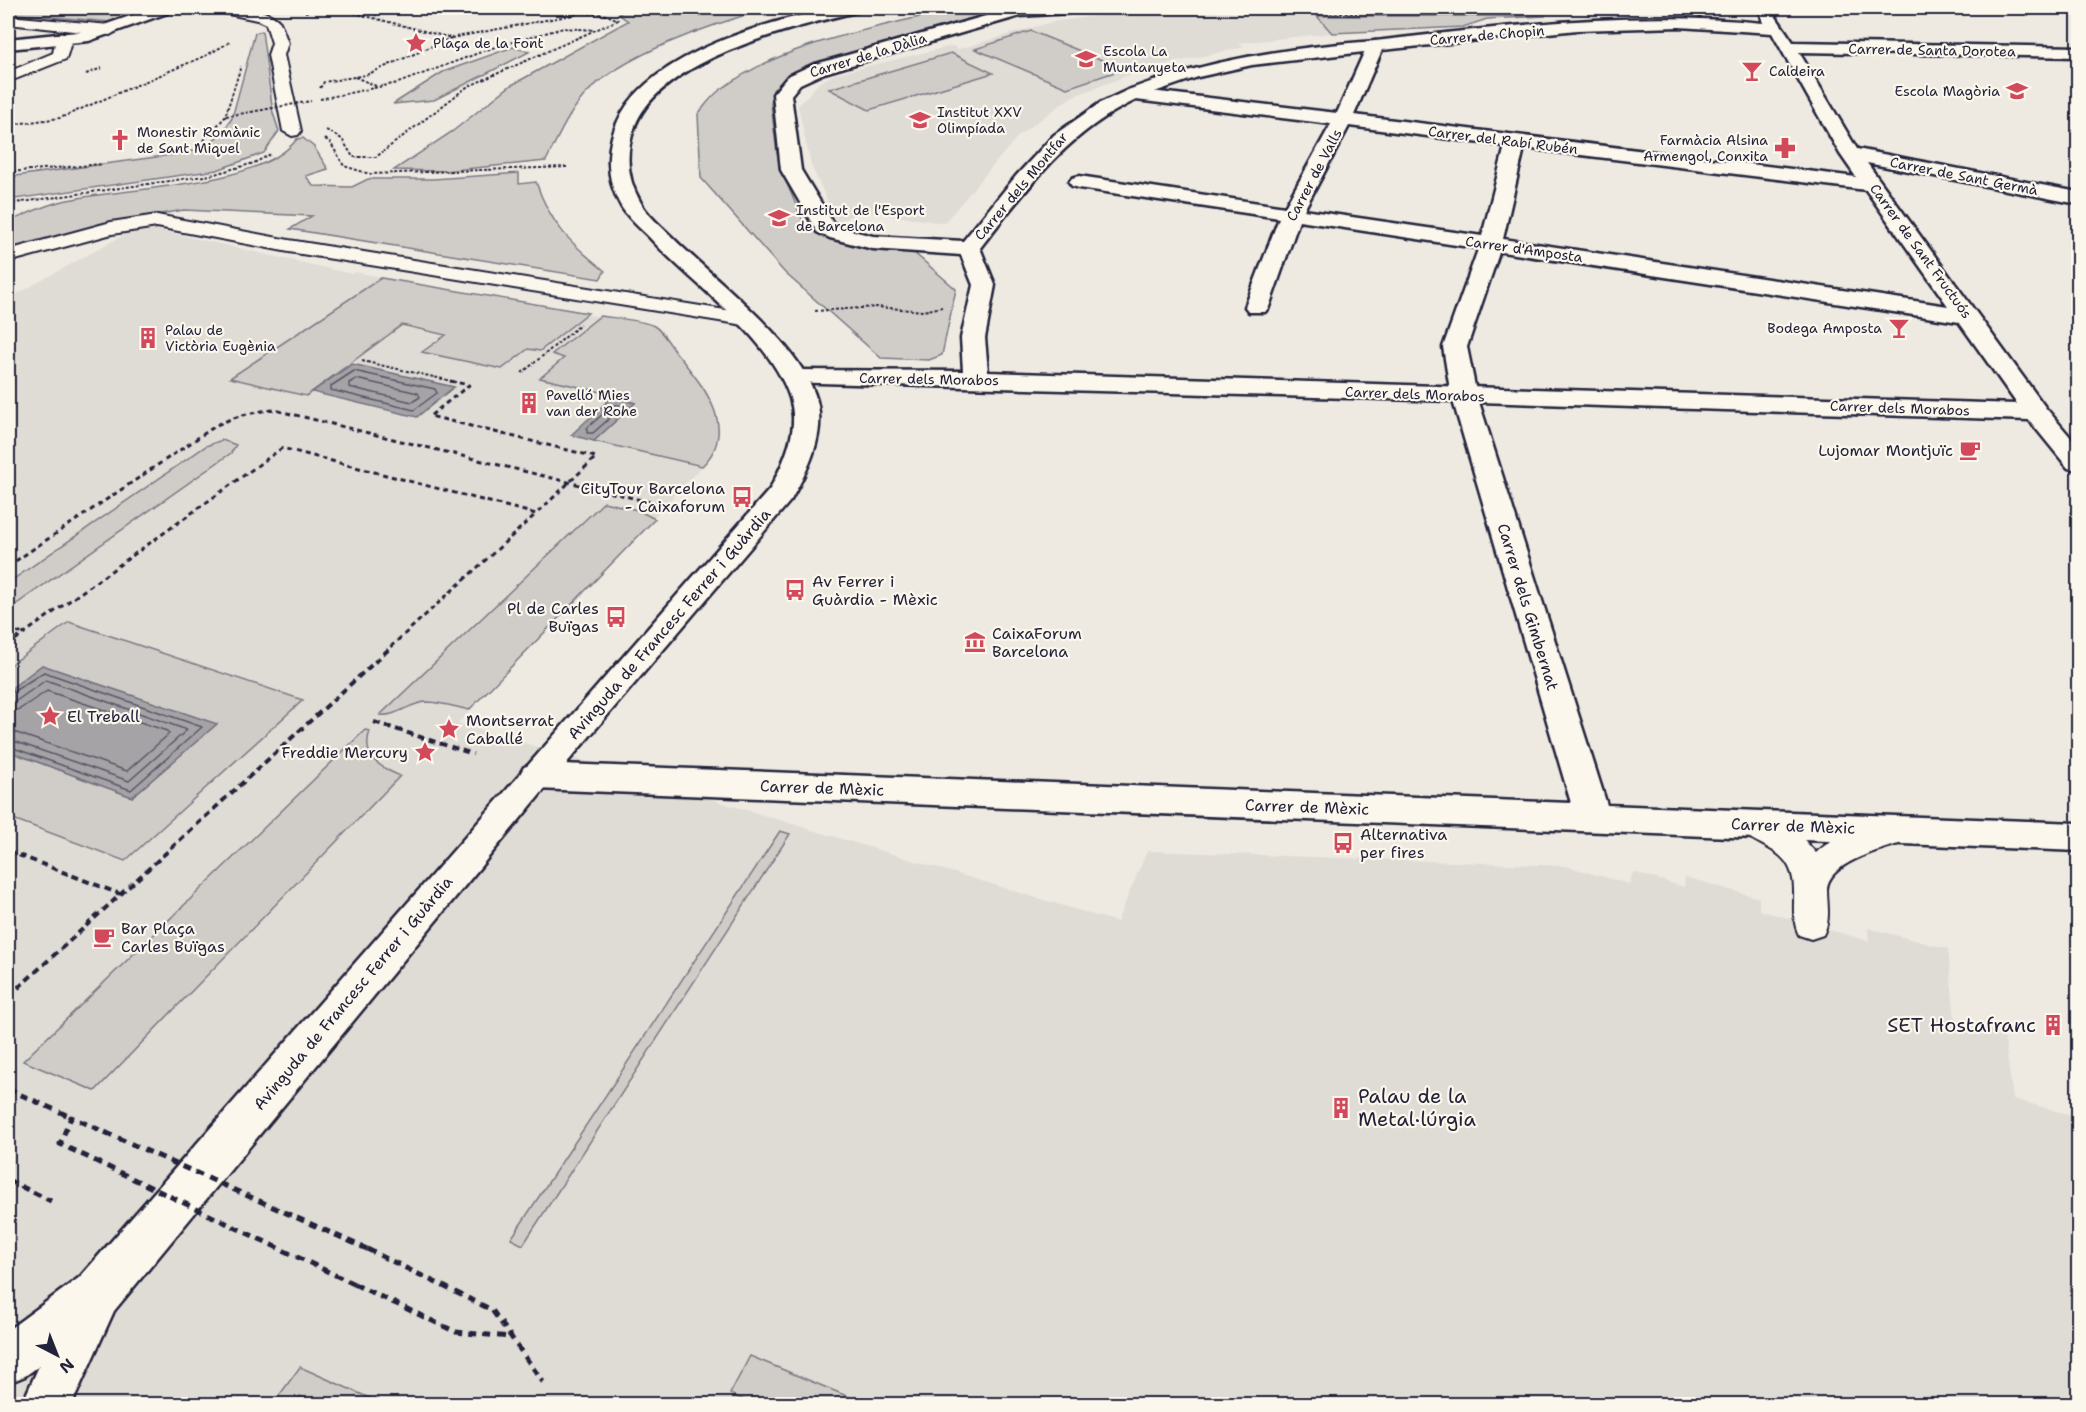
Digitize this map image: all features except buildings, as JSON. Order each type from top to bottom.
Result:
[{"type":"street","points":[[8,44],[64,39],[110,30],[167,8]]},
{"type":"street","name":"Avinguda de Francesc Ferrer i Guàrdia","points":[[8,1359],[97,1294],[536,776],[777,500],[794,471],[807,426],[804,400],[793,377],[744,319],[632,207],[621,182],[618,156],[624,129],[635,106],[688,65],[770,29],[854,8]]},
{"type":"street","name":"Carrer de la Dàlia","points":[[969,248],[924,248],[862,240],[834,234],[825,227],[791,170],[782,94],[794,80],[818,69],[1019,11],[1069,8]]},
{"type":"street","points":[[1645,8],[1645,14],[1653,24]]},
{"type":"street","name":"Carrer de Sant Fructuós","points":[[1768,8],[1768,18],[1785,32],[1850,154],[2036,412],[2079,462]]},
{"type":"street","points":[[1480,35],[1480,26],[1488,22],[1548,17],[1566,9]]},
{"type":"street","name":"Carrer de Chopin","points":[[1375,46],[1480,35],[1653,24],[1741,24],[1785,32]]},
{"type":"street","name":"Carrer de Santa Dorotea","points":[[1785,32],[2079,52]]},
{"type":"street","name":"Carrer dels Montfar","points":[[976,379],[973,338],[984,285],[969,248],[1058,139],[1110,103],[1195,72],[1254,59],[1375,46]]},
{"type":"street","name":"Carrer de Valls","points":[[1257,307],[1291,215],[1343,120],[1375,46]]},
{"type":"street","name":"Carrer del Rabí Rubén","points":[[1134,94],[1873,186]]},
{"type":"street","name":"Carrer dels Gimbernat","points":[[1515,142],[1491,244],[1466,310],[1455,347],[1464,396],[1593,818]]},
{"type":"street","name":"Carrer de Sant Germà","points":[[1850,154],[2079,198]]},
{"type":"street","name":"Carrer d'Amposta","points":[[1079,182],[1969,316]]},
{"type":"street","name":"Carrer dels Morabos","points":[[793,377],[976,379],[1464,396],[2036,412]]},
{"type":"street","name":"Carrer de Mèxic","points":[[536,776],[2079,837]]},
{"type":"street","name":"Avinguda de Francesc Ferrer i Guàrdia","points":[[47,1404],[97,1294]]},
{"type":"lane","points":[[219,8],[261,16],[273,22],[280,43],[276,55],[292,131]]},
{"type":"lane","points":[[8,20],[110,30]]},
{"type":"lane","points":[[8,77],[60,56],[64,39]]},
{"type":"lane","points":[[8,256],[111,228],[157,221],[289,246],[744,319]]},
{"type":"lane","points":[[1752,824],[1791,846],[1806,862],[1812,880],[1811,925]]},
{"type":"lane","points":[[1812,880],[1824,864],[1851,844],[1878,835],[1917,831]]},
{"type":"path","points":[[335,8],[455,37]]},
{"type":"path","points":[[374,16],[397,8]]},
{"type":"path","points":[[317,92],[324,82],[366,75],[464,34],[583,13],[595,8]]},
{"type":"path","points":[[326,129],[342,140],[353,157],[376,156],[466,87],[618,20],[607,15],[583,13]]},
{"type":"path","points":[[197,148],[225,117],[398,83],[492,48],[564,28],[596,30]]},
{"type":"path","points":[[8,125],[23,125],[60,118],[207,55],[232,41]]},
{"type":"path","points":[[354,77],[378,87]]},
{"type":"path","points":[[8,204],[181,179],[236,168],[273,153],[292,131]]},
{"type":"path","points":[[8,172],[103,164]]},
{"type":"path","points":[[344,166],[370,174],[567,167]]},
{"type":"path","points":[[815,311],[877,307],[923,311],[943,307]]},
{"type":"path","points":[[522,373],[581,325]]},
{"type":"path","points":[[8,998],[596,457],[430,416],[469,385],[362,361]]},
{"type":"path","points":[[8,566],[217,425],[234,416],[256,410],[275,410],[686,511]]},
{"type":"path","points":[[8,645],[282,448],[536,514]]},
{"type":"path","points":[[8,629],[24,634]]},
{"type":"path","points":[[374,722],[473,754]]},
{"type":"path","points":[[8,851],[120,894]]},
{"type":"path","points":[[8,1089],[367,1249],[492,1310],[543,1382]]},
{"type":"path","points":[[71,1117],[60,1144],[456,1332],[511,1337]]},
{"type":"path","points":[[8,1180],[51,1201]]},
{"type":"shaded area","points":[[8,8],[144,8],[110,22],[8,13]]},
{"type":"shaded area","points":[[628,8],[770,8],[723,22],[670,42],[620,67],[599,81],[577,104],[546,161],[444,171],[394,170],[453,131],[510,86],[628,21],[618,14]]},
{"type":"shaded area","points":[[957,8],[1016,8],[961,21],[791,74],[773,90],[771,104],[777,154],[805,226],[830,238],[913,252],[956,289],[942,355],[929,360],[881,358],[785,273],[701,178],[698,114],[720,90],[773,59],[834,38]]},
{"type":"shaded area","name":"Institut XXV Olimpíada","points":[[1140,10],[1317,16],[1332,33],[1238,43],[1244,47],[1145,69],[1071,97],[1019,135],[944,223],[862,211],[837,222],[811,165],[798,106],[819,83],[835,74],[952,46],[959,49],[1052,22]]},
{"type":"shaded area","points":[[1317,16],[1546,16],[1487,19],[1463,27],[1332,33]]},
{"type":"shaded area","points":[[262,31],[273,113],[279,131],[264,153],[217,170],[8,200],[8,177],[186,153],[207,144],[223,131],[232,118],[255,33]]},
{"type":"shaded area","points":[[1031,31],[1124,69],[1067,88],[975,49]]},
{"type":"shaded area","points":[[513,47],[529,52],[434,100],[393,104],[443,72]]},
{"type":"shaded area","points":[[951,53],[993,73],[869,110],[829,89]]},
{"type":"shaded area","points":[[303,138],[314,147],[328,169],[306,176],[313,186],[352,187],[368,179],[433,179],[519,173],[519,184],[536,182],[548,210],[563,232],[605,271],[600,279],[290,229],[312,216],[184,210],[107,223],[8,251],[8,222],[42,208],[89,196],[189,183],[223,176],[254,167],[279,155],[297,139]]},
{"type":"shaded area","points":[[140,226],[352,274],[354,272],[655,327],[707,391],[716,411],[713,455],[458,723],[1117,922],[1147,851],[1565,866],[1629,884],[1633,872],[1684,887],[1685,877],[1759,898],[1759,910],[1869,941],[1868,928],[1948,949],[1955,1020],[2004,1034],[2013,1099],[2078,1117],[2078,1404],[8,1404],[8,299]]},
{"type":"shaded area","points":[[381,278],[588,313],[540,351],[528,349],[502,369],[422,352],[446,335],[402,325],[306,396],[230,378]]},
{"type":"shaded area","points":[[600,316],[654,326],[664,335],[698,380],[714,408],[718,423],[718,437],[713,452],[702,466],[594,441],[635,403],[612,397],[614,395],[540,378],[564,358],[552,354]]},
{"type":"shaded area","points":[[222,440],[236,445],[231,453],[8,610],[8,583],[206,446]]},
{"type":"shaded area","points":[[604,502],[637,510],[655,519],[469,710],[426,702],[392,714],[380,715]]},
{"type":"shaded area","points":[[69,622],[303,700],[125,861],[8,817],[8,751],[132,797],[216,724],[42,665],[8,691],[8,667]]},
{"type":"shaded area","points":[[365,730],[370,731],[368,747],[374,760],[385,769],[400,776],[95,1091],[23,1061]]},
{"type":"shaded area","points":[[780,831],[790,834],[523,1245],[511,1239]]},
{"type":"shaded area","points":[[750,1356],[866,1404],[753,1404],[730,1394]]},
{"type":"shaded area","points":[[300,1367],[383,1404],[319,1404],[300,1396],[294,1404],[273,1404]]},
{"type":"water","points":[[352,364],[454,387],[417,417],[312,392]]},
{"type":"water","points":[[612,397],[635,403],[594,441],[571,435]]},
{"type":"water","points":[[42,665],[217,724],[132,797],[8,751],[8,691]]},
{"type":"place","name":"Plaça de la Font","points":[[416,43]]},
{"type":"place","name":"Escola La Muntanyeta","points":[[1086,59]]},
{"type":"place","name":"Caldeira","points":[[1752,71]]},
{"type":"place","name":"Escola Magòria","points":[[2017,91]]},
{"type":"place","name":"Institut XXV Olimpíada","points":[[920,120]]},
{"type":"place","name":"Monestir Romànic de Sant Miquel","points":[[120,140]]},
{"type":"place","name":"Farmàcia Alsina Armengol, Conxita","points":[[1785,148]]},
{"type":"place","name":"Institut de l'Esport de Barcelona","points":[[779,218]]},
{"type":"place","name":"Bodega Amposta","points":[[1899,328]]},
{"type":"place","name":"Palau de Victòria Eugènia","points":[[148,338]]},
{"type":"place","name":"Pavelló Mies van der Rohe","points":[[529,403]]},
{"type":"place","name":"Lujomar Montjuïc","points":[[1970,450]]},
{"type":"place","name":"CityTour Barcelona - Caixaforum","points":[[742,497]]},
{"type":"place","name":"Av Ferrer i Guàrdia - Mèxic","points":[[795,590]]},
{"type":"place","name":"Pl de Carles Buïgas","points":[[616,617]]},
{"type":"place","name":"CaixaForum Barcelona","points":[[975,642]]},
{"type":"place","name":"El Treball","points":[[50,716]]},
{"type":"place","name":"Montserrat Caballé","points":[[449,729]]},
{"type":"place","name":"Freddie Mercury","points":[[425,752]]},
{"type":"place","name":"Alternativa per fires","points":[[1343,843]]},
{"type":"place","name":"Bar Plaça Carles Buïgas","points":[[104,937]]},
{"type":"place","name":"SET Hostafranc","points":[[2053,1025]]},
{"type":"place","name":"Palau de la Metal·lúrgia","points":[[1341,1108]]}]
